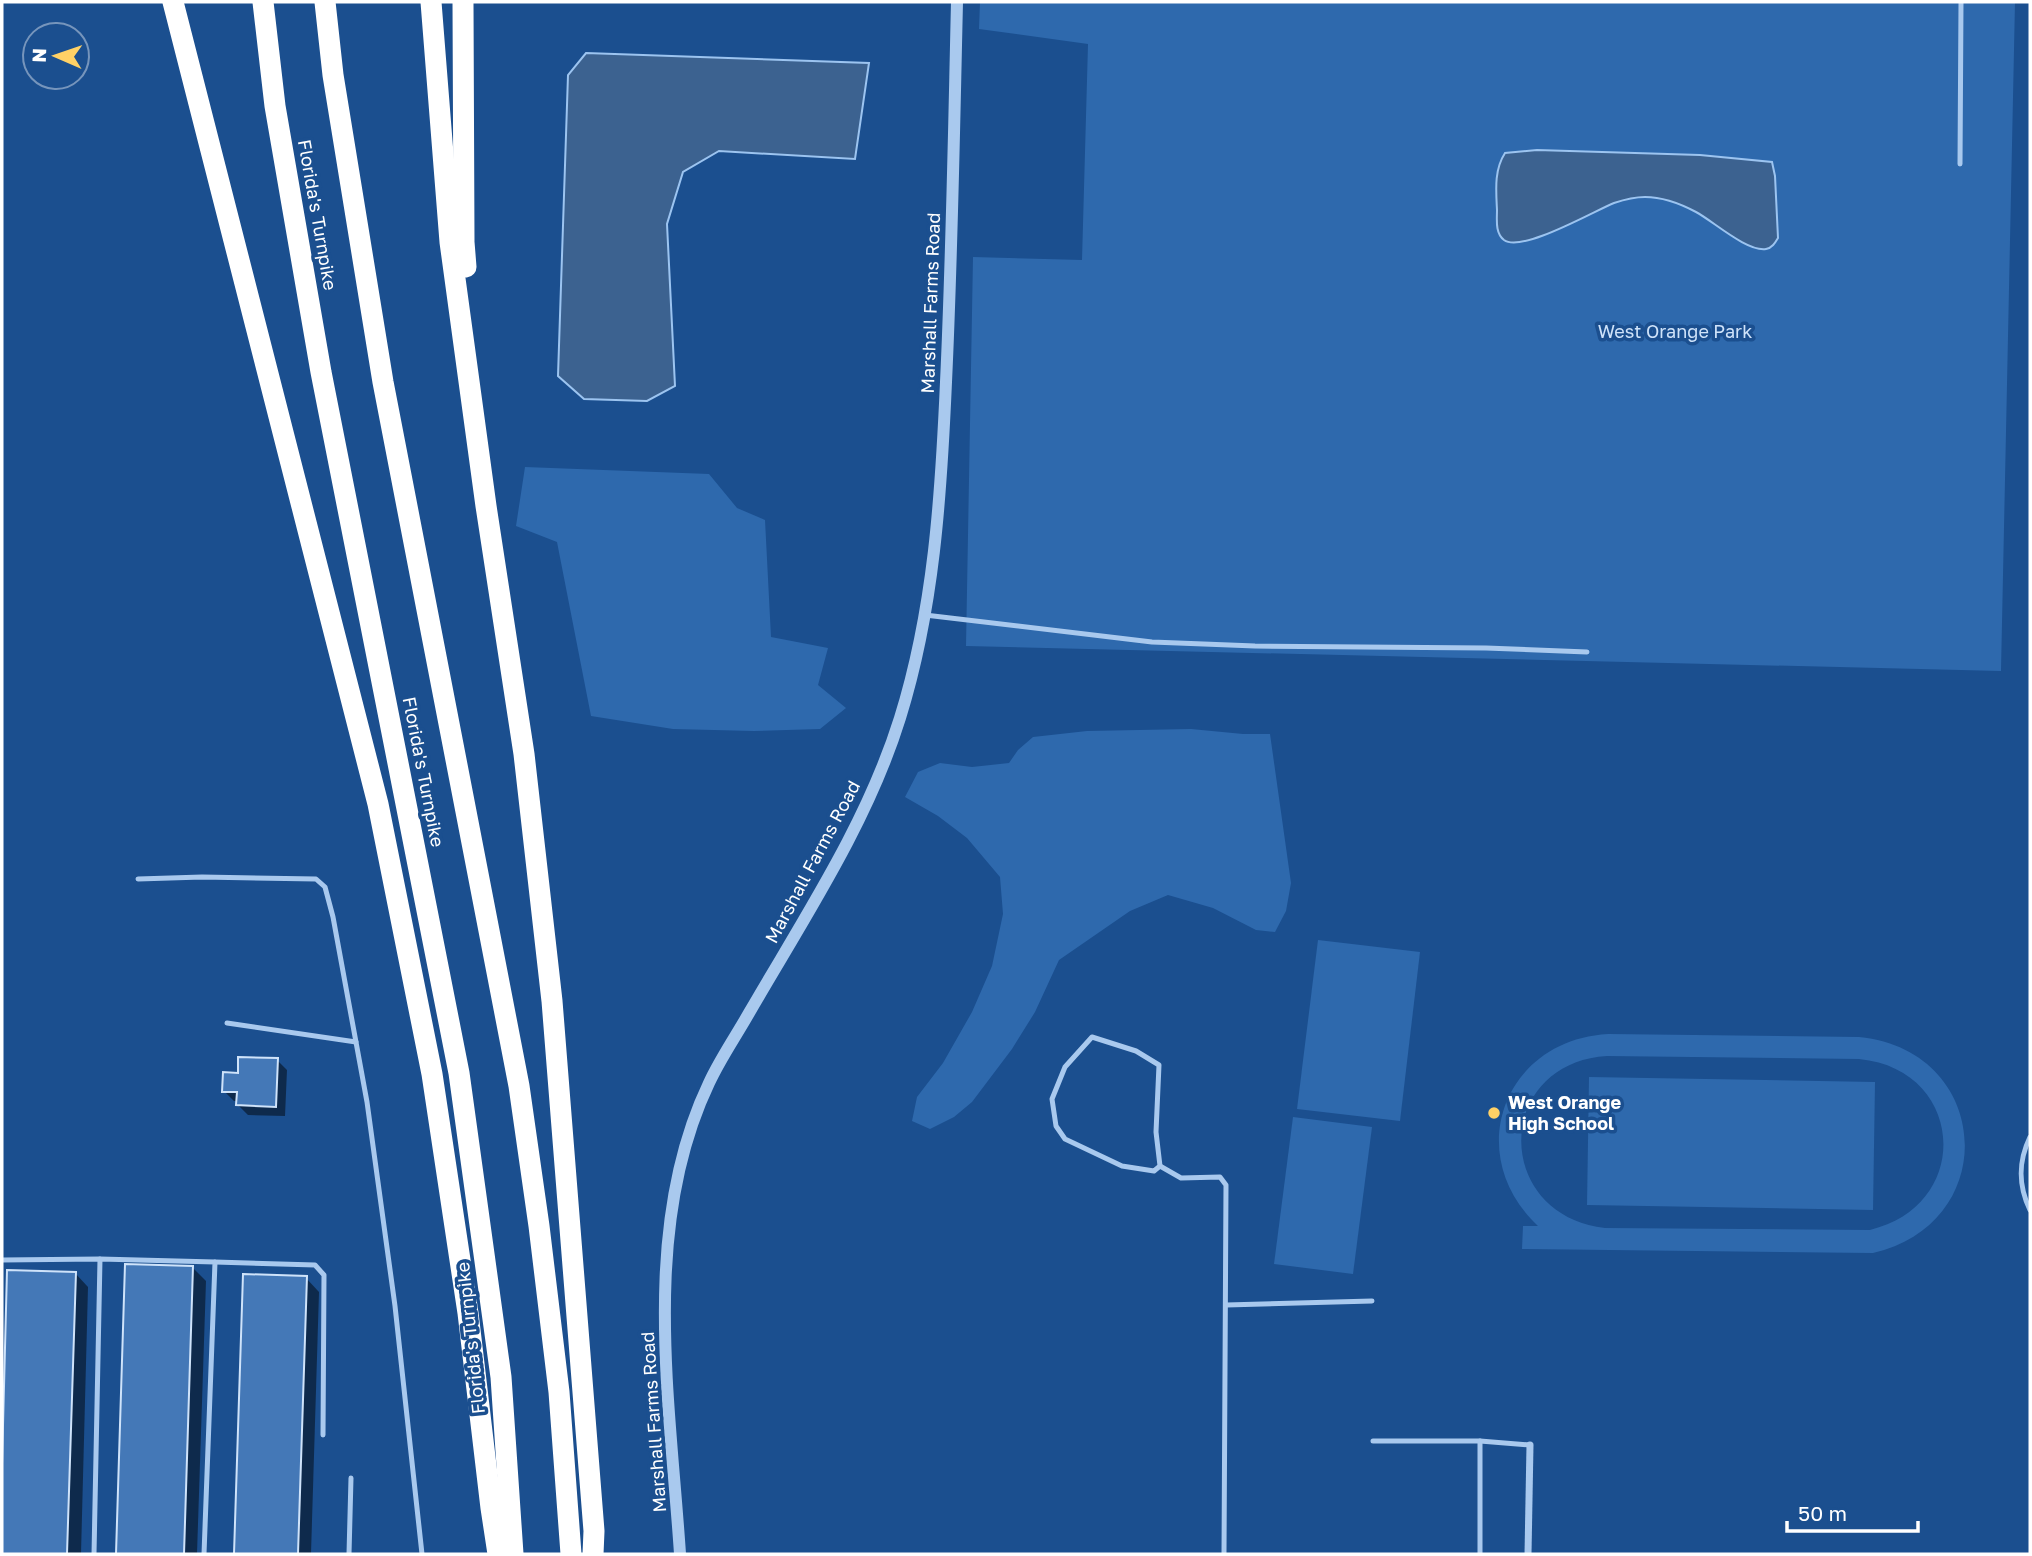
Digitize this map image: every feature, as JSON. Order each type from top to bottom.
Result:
[{"type":"highway","points":[[173,2],[378,804],[432,1074],[467,1313],[498,1554]]},
{"type":"highway","points":[[252,2],[275,106]]},
{"type":"highway","name":"Florida's Turnpike","points":[[263,2],[275,106],[321,372],[459,1073],[501,1377],[513,1554]]},
{"type":"highway","name":"Florida's Turnpike","points":[[325,2],[333,75],[383,382],[519,1086],[559,1392],[571,1554]]},
{"type":"highway","points":[[431,2],[450,242],[523,754],[552,1001],[594,1531],[593,1554]]},
{"type":"highway","points":[[463,2],[464,242],[486,506]]},
{"type":"street","name":"Marshall Farms Road","points":[[680,1554],[664,1317],[674,1192],[690,1133],[709,1083],[849,841],[881,771],[901,717],[925,615],[940,501],[950,286],[957,2]]},
{"type":"street","points":[[1528,1554],[1530,1445]]},
{"type":"lane","points":[[1960,164],[1961,2]]},
{"type":"lane","points":[[925,615],[1152,642],[1587,652]]},
{"type":"lane","points":[[138,879],[316,879],[325,887],[367,1102],[395,1306],[422,1554]]},
{"type":"lane","points":[[227,1023],[356,1042]]},
{"type":"lane","points":[[1092,1037],[1136,1051],[1159,1065],[1156,1132],[1160,1166],[1154,1171],[1122,1166],[1065,1139],[1056,1126],[1052,1099],[1065,1067],[1092,1037]]},
{"type":"lane","points":[[2030,1138],[2021,1163],[2020,1185],[2030,1210]]},
{"type":"lane","points":[[1160,1166],[1181,1178],[1220,1177],[1226,1185],[1224,1554]]},
{"type":"lane","points":[[94,1554],[100,1259]]},
{"type":"lane","points":[[2,1260],[100,1259],[315,1265],[324,1275],[323,1435]]},
{"type":"lane","points":[[204,1554],[215,1262]]},
{"type":"lane","points":[[1226,1305],[1372,1301]]},
{"type":"lane","points":[[1373,1441],[1480,1441],[1530,1445]]},
{"type":"lane","points":[[1480,1441],[1480,1554]]},
{"type":"lane","points":[[349,1554],[351,1478]]},
{"type":"green space","name":"West Orange Park","points":[[980,2],[2015,2],[2001,671],[966,646],[973,257],[1082,260],[1088,44],[979,29]]},
{"type":"green space","points":[[525,467],[709,474],[737,508],[765,520],[771,637],[828,648],[818,685],[846,708],[820,729],[673,729],[591,716],[557,542],[516,526]]},
{"type":"green space","points":[[1191,729],[1270,734],[1291,883],[1286,911],[1275,932],[1256,930],[1213,908],[1168,895],[1130,911],[1059,960],[1035,1012],[1012,1049],[972,1102],[954,1117],[930,1129],[912,1121],[917,1097],[943,1063],[972,1012],[992,966],[1003,914],[1000,877],[967,838],[938,816],[905,797],[918,772],[940,763],[972,767],[1009,763],[1018,750],[1033,737],[1087,731]]},
{"type":"green space","points":[[1318,940],[1420,952],[1400,1121],[1297,1109]]},
{"type":"green space","points":[[1608,1034],[1859,1037],[1903,1049],[1936,1072],[1956,1103],[1965,1139],[1961,1175],[1944,1208],[1915,1236],[1873,1253],[1522,1249],[1523,1226],[1538,1226],[1515,1198],[1502,1167],[1499,1136],[1505,1106],[1520,1079],[1542,1057],[1572,1041]],"holes":[[[1607,1056],[1859,1059],[1894,1068],[1920,1086],[1936,1111],[1943,1139],[1940,1168],[1927,1194],[1904,1216],[1870,1230],[1605,1228],[1568,1217],[1542,1197],[1526,1170],[1521,1140],[1527,1110],[1543,1084],[1570,1065]]]},
{"type":"green space","points":[[1589,1077],[1875,1082],[1873,1210],[1587,1205]]},
{"type":"green space","points":[[1293,1117],[1372,1127],[1353,1274],[1274,1264]]},
{"type":"shaded area","points":[[586,53],[869,63],[855,159],[719,151],[683,172],[667,224],[675,386],[647,401],[584,399],[558,376],[568,75]]},
{"type":"shaded area","points":[[1537,150],[1700,155],[1772,162],[1778,238],[1770,248],[1758,249],[1740,241],[1684,206],[1645,197],[1614,203],[1526,241],[1504,240],[1499,234],[1497,222],[1496,188],[1501,160],[1505,153]]},
{"type":"building","points":[[238,1057],[278,1058],[276,1107],[236,1105],[237,1092],[222,1092],[223,1072],[238,1073]]},
{"type":"building","points":[[125,1264],[193,1266],[184,1554],[116,1554]]},
{"type":"building","points":[[7,1270],[76,1272],[67,1554],[2,1554]]},
{"type":"building","points":[[243,1274],[307,1276],[298,1554],[234,1554]]},
{"type":"place","name":"West Orange High School","points":[[1494,1113]]}]
